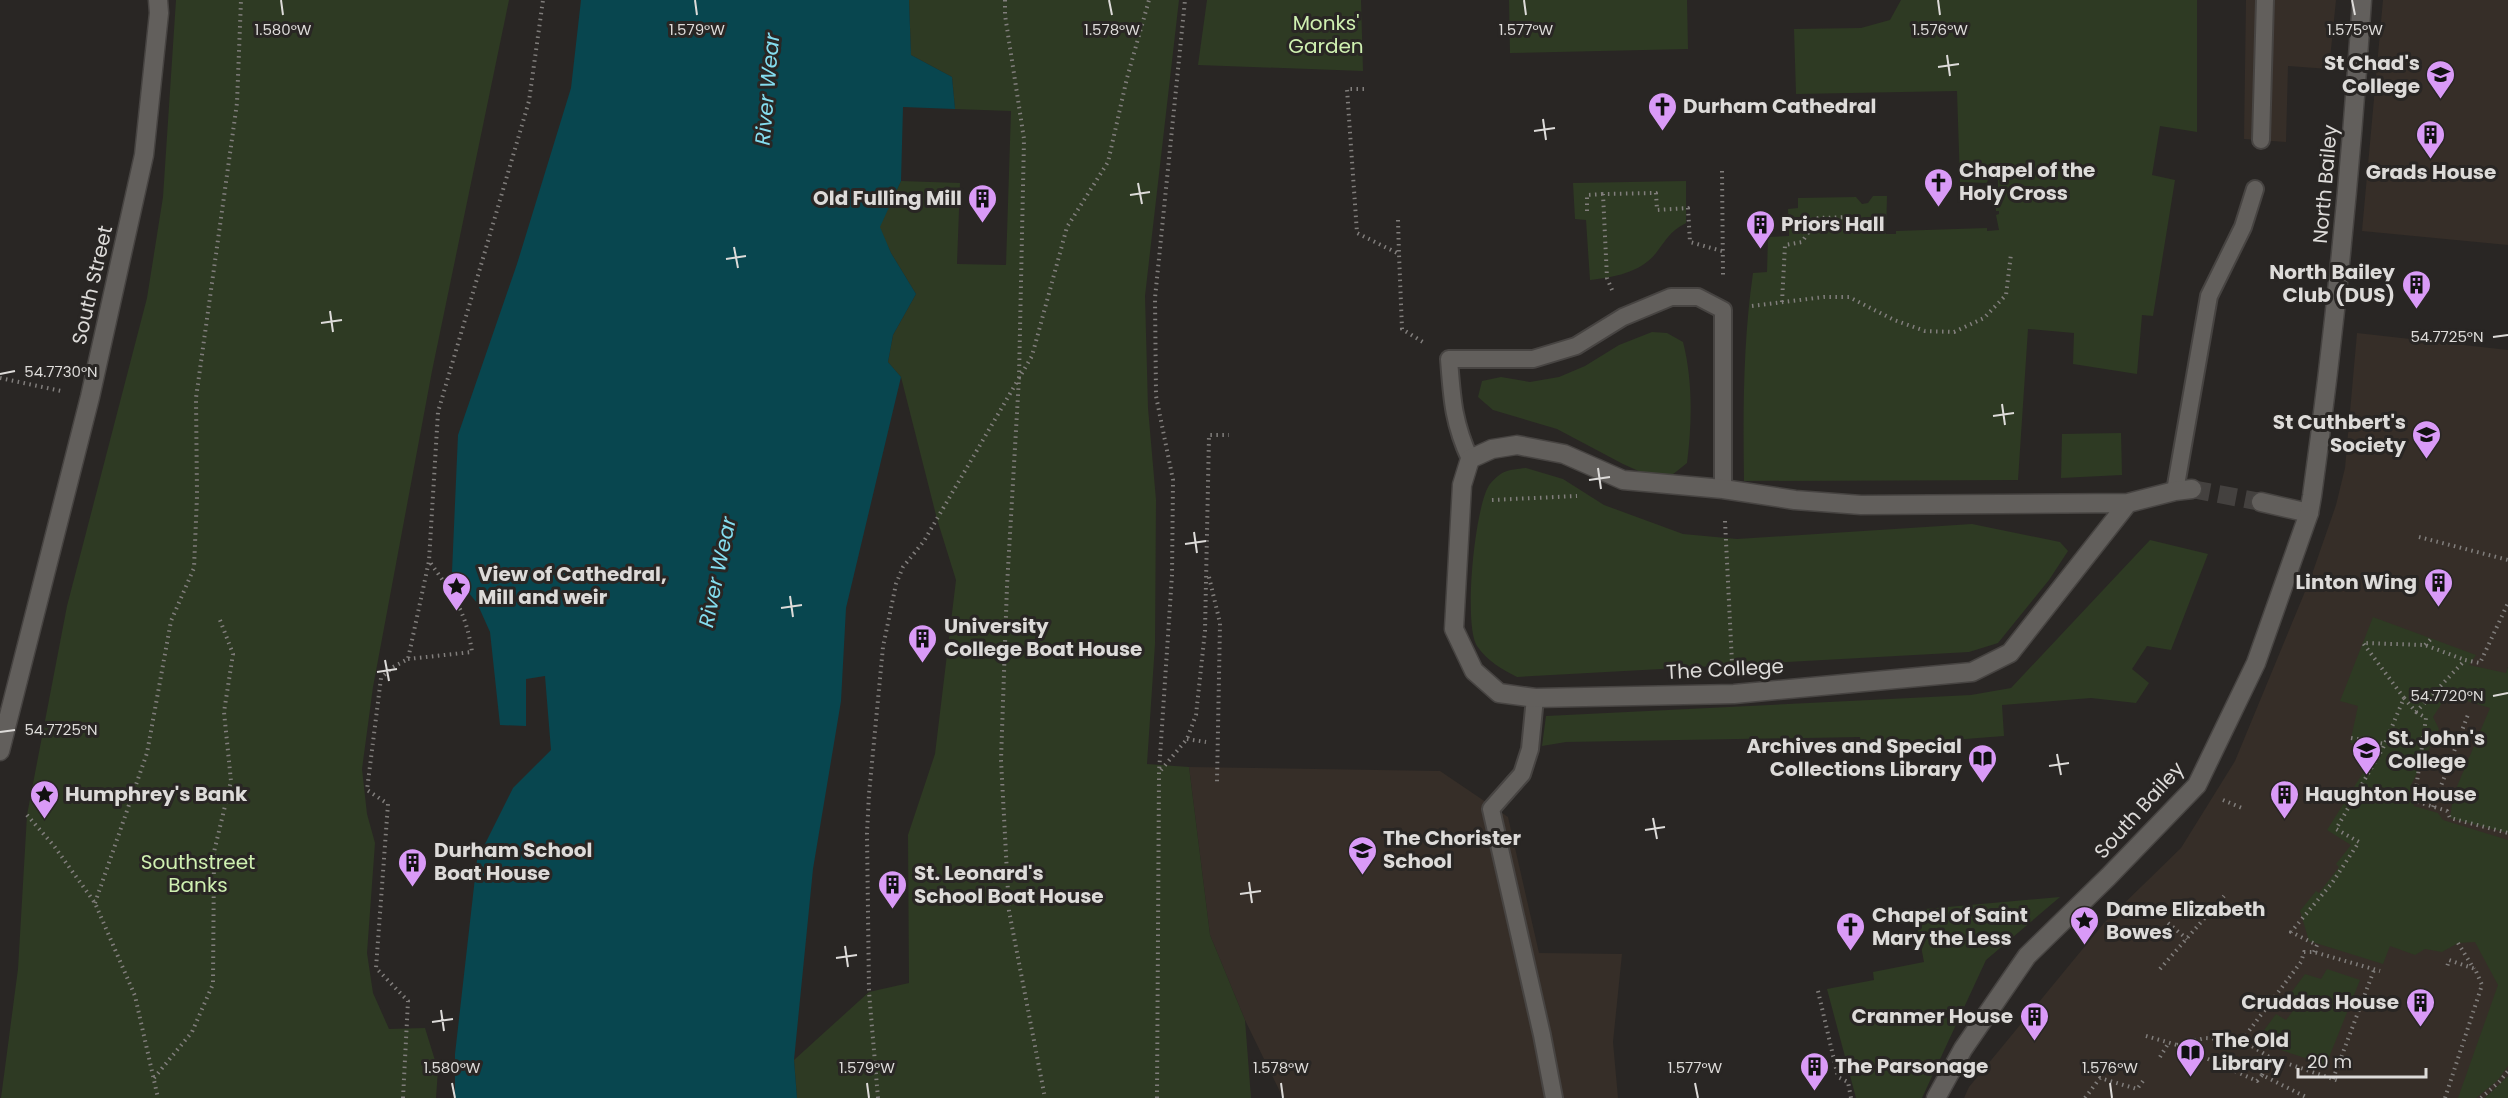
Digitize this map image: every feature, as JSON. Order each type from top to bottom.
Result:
[{"type":"street","name":"South Street","points":[[0,751],[90,397],[144,155],[159,13],[158,0]]},
{"type":"street","name":"North Bailey","points":[[2309,513],[2330,370],[2348,194],[2362,0]]},
{"type":"street","points":[[1470,459],[1492,449],[1517,445],[1564,454],[1623,480],[1723,489],[1795,500],[1861,506],[2128,503],[2183,490]]},
{"type":"street","name":"The College","points":[[1470,459],[1462,485],[1454,629],[1474,671],[1499,693],[1535,698],[1734,694],[1972,672],[2010,653],[2128,503]]},
{"type":"street","points":[[2261,502],[2309,513]]},
{"type":"street","name":"South Bailey","points":[[1936,1098],[1963,1049],[2027,956],[2197,785],[2256,663],[2309,513]]},
{"type":"lane","points":[[2261,140],[2265,0]]},
{"type":"lane","points":[[2183,490],[2209,296],[2243,227],[2255,189]]},
{"type":"lane","points":[[1470,459],[1460,437],[1452,410],[1449,358],[1533,359],[1576,346],[1623,317],[1671,297],[1698,297],[1723,310],[1723,489]]},
{"type":"lane","points":[[1535,698],[1530,749],[1522,774],[1491,809],[1554,1098]]},
{"type":"path","points":[[95,903],[147,753],[171,621],[194,568],[197,496],[195,398],[237,103],[241,0]]},
{"type":"path","points":[[408,659],[429,561],[438,412],[529,101],[543,0]]},
{"type":"path","points":[[1005,0],[1005,15],[1024,139],[1019,378],[1007,586],[1001,760],[1008,911],[1045,1098]]},
{"type":"path","points":[[878,1098],[869,992],[867,833],[883,647],[896,584],[903,567],[924,541],[1032,356],[1068,227],[1108,162],[1127,78],[1149,0]]},
{"type":"path","points":[[1156,1098],[1159,772],[1172,575],[1173,480],[1156,396],[1155,298],[1185,0]]},
{"type":"path","points":[[1364,89],[1347,89],[1357,233],[1399,254]]},
{"type":"path","points":[[1722,171],[1723,310]]},
{"type":"path","points":[[1587,211],[1587,195],[1656,193],[1657,210],[1689,208],[1690,242],[1722,252]]},
{"type":"path","points":[[1603,194],[1607,278],[1623,317]]},
{"type":"path","points":[[1852,217],[1818,218],[1802,243],[1785,245],[1782,302],[1824,297],[1849,297],[1894,320],[1925,331],[1954,332],[1984,318],[2006,296],[2011,254]]},
{"type":"path","points":[[1398,220],[1402,329],[1449,358]]},
{"type":"path","points":[[0,378],[90,397]]},
{"type":"path","points":[[1159,772],[1187,739],[1196,715],[1205,631],[1208,570],[1209,435],[1229,435]]},
{"type":"path","points":[[1723,489],[1734,694]]},
{"type":"path","points":[[2419,537],[2508,560]]},
{"type":"path","points":[[403,1098],[408,1001],[376,968],[388,804],[367,790],[381,678],[393,667],[408,659],[472,652],[468,629],[456,597],[429,561]]},
{"type":"path","points":[[1208,570],[1220,623],[1217,782]]},
{"type":"path","points":[[2508,603],[2480,663],[2465,660],[2425,645],[2363,643],[2404,698],[2416,712],[2426,718],[2416,789],[2418,802],[2447,811],[2450,818],[2508,833]]},
{"type":"path","points":[[154,1078],[192,1032],[213,984],[214,852],[231,782],[224,712],[233,654],[220,620]]},
{"type":"path","points":[[2425,645],[2432,638]]},
{"type":"path","points":[[2416,712],[2465,660]]},
{"type":"path","points":[[2314,952],[2317,945],[2291,933],[2359,842],[2336,829],[2385,744],[2404,698]]},
{"type":"path","points":[[2433,807],[2469,712]]},
{"type":"path","points":[[2351,738],[2385,744]]},
{"type":"path","points":[[1187,739],[1206,742]]},
{"type":"path","points":[[2214,796],[2242,808]]},
{"type":"path","points":[[27,814],[54,846],[95,903],[135,996],[158,1098]]},
{"type":"path","points":[[2160,969],[2224,896]]},
{"type":"path","points":[[2168,923],[2187,939]]},
{"type":"path","points":[[2445,1098],[2482,985],[2475,969],[2458,943]]},
{"type":"path","points":[[2242,1040],[2301,963],[2304,952],[2314,952],[2380,972]]},
{"type":"path","points":[[2447,967],[2449,960],[2475,969]]},
{"type":"path","points":[[2333,1079],[2374,970]]},
{"type":"path","points":[[1818,991],[1838,1077],[1848,1082],[1851,1098]]},
{"type":"path","points":[[2146,1036],[2176,1045],[2257,1081],[2271,1058]]},
{"type":"path","points":[[2176,1045],[2205,1038],[2242,1040],[2271,1058],[2339,1081]]},
{"type":"path","points":[[2160,1057],[2168,1044]]},
{"type":"path","points":[[2481,1098],[2508,1071]]},
{"type":"path","points":[[2262,1075],[2308,1098]]},
{"type":"path","points":[[2085,1098],[2100,1078],[2137,1089],[2142,1082]]},
{"type":"shaded area","points":[[2246,0],[2336,0],[2329,69],[2288,66],[2286,142],[2244,139]]},
{"type":"shaded area","name":"St Chad's College","points":[[2383,0],[2508,0],[2508,245],[2362,231]]},
{"type":"shaded area","name":"St. John's College","points":[[2357,333],[2508,350],[2508,667],[2495,709],[2508,714],[2508,1076],[2485,1098],[1964,1098],[1969,1087],[2104,923],[2181,848],[2235,761],[2311,577],[2336,505],[2345,468]]},
{"type":"shaded area","name":"The Chorister School","points":[[1189,767],[1440,771],[1508,817],[1539,953],[1622,954],[1613,1042],[1618,1098],[1283,1098],[1245,1020],[1210,935]]},
{"type":"green space","name":"Southstreet Banks","points":[[176,0],[509,0],[432,371],[373,687],[362,769],[367,814],[375,843],[367,953],[373,993],[389,1029],[425,1028],[438,1070],[436,1098],[1,1098],[18,969],[27,815],[67,606],[147,298],[163,197]]},
{"type":"green space","points":[[909,0],[1179,0],[1145,296],[1148,408],[1156,500],[1155,644],[1147,764],[1189,767],[1210,935],[1245,1020],[1251,1098],[797,1098],[794,1060],[869,992],[909,983],[908,835],[935,754],[956,580],[937,519],[901,377],[888,362],[893,335],[916,294],[891,253],[879,227],[901,181],[960,183],[957,264],[1006,265],[1011,111],[955,109],[952,77],[911,55]]},
{"type":"green space","name":"Monks' Garden","points":[[1207,0],[1361,0],[1363,71],[1198,65]]},
{"type":"green space","points":[[1509,0],[1687,0],[1688,49],[1510,53]]},
{"type":"green space","points":[[1901,0],[2197,0],[2197,132],[2160,126],[2152,175],[2175,180],[2153,316],[2142,315],[2137,374],[2073,364],[2074,333],[2028,329],[2018,480],[1744,481],[1745,351],[1753,273],[1767,272],[1768,237],[1789,236],[1788,209],[1798,208],[1798,198],[1856,197],[1862,204],[1868,203],[1873,196],[1887,196],[1886,234],[1896,234],[1896,231],[1987,228],[1987,231],[1999,230],[1996,215],[1999,211],[1996,211],[1995,201],[1998,201],[1995,193],[1998,192],[1998,179],[1988,179],[1987,183],[1960,182],[1957,91],[1796,94],[1794,29],[1861,28],[1890,20]]},
{"type":"green space","points":[[1686,181],[1686,223],[1672,233],[1650,260],[1634,270],[1590,280],[1586,220],[1575,219],[1573,183]]},
{"type":"green space","points":[[1652,332],[1667,333],[1683,342],[1689,372],[1691,418],[1687,463],[1672,475],[1652,477],[1557,429],[1493,410],[1478,397],[1482,381],[1501,377],[1530,382],[1559,377],[1585,366],[1619,345]]},
{"type":"green space","points":[[2121,433],[2122,475],[2061,478],[2062,434]]},
{"type":"green space","points":[[1526,468],[1563,479],[1604,505],[1683,534],[1737,539],[1972,524],[2060,542],[2068,551],[2049,580],[1998,643],[1969,652],[1517,677],[1500,668],[1477,646],[1473,634],[1471,591],[1480,514],[1490,484],[1502,473]]},
{"type":"green space","points":[[2150,540],[2208,554],[2171,650],[2147,646],[2132,669],[2149,683],[2136,703],[2091,698],[2002,705],[2004,736],[1861,747],[1860,737],[1566,742],[1542,746],[1546,716],[1971,695],[2011,688]]},
{"type":"green space","points":[[2373,617],[2476,655],[2469,665],[2506,673],[2508,667],[2508,833],[2450,818],[2453,796],[2490,708],[2447,695],[2433,717],[2439,729],[2410,787],[2414,806],[2438,813],[2443,820],[2508,840],[2508,1066],[2497,1081],[2476,1098],[2458,1098],[2498,985],[2475,942],[2458,943],[2442,952],[2425,949],[2415,955],[2390,946],[2383,964],[2309,941],[2300,911],[2316,891],[2319,893],[2339,867],[2336,864],[2351,845],[2327,830],[2378,749],[2350,743],[2358,706],[2340,701]]},
{"type":"green space","points":[[2060,897],[1986,960],[1922,1098],[1856,1098],[1827,989],[1874,980],[1873,972],[1924,962],[1914,910]]},
{"type":"green space","points":[[2327,969],[2360,980],[2326,1065],[2281,1050],[2259,1037],[2276,1014],[2286,1020],[2301,1000],[2291,993],[2305,974],[2321,979]]},
{"type":"green space","points":[[2508,1076],[2508,1098],[2485,1098]]},
{"type":"water","name":"River Wear","points":[[581,0],[909,0],[911,55],[952,77],[955,109],[903,107],[901,181],[880,227],[891,253],[916,294],[893,335],[888,362],[901,377],[846,608],[841,701],[813,869],[794,1060],[797,1098],[455,1098],[455,1054],[477,860],[513,788],[551,750],[545,676],[526,679],[526,726],[500,725],[490,632],[477,603],[452,572],[458,435],[517,264],[571,88]]},
{"type":"tunnel","points":[[2192,489],[2261,502]]},
{"type":"place","name":"St Chad's College","points":[[2441,100]]},
{"type":"place","name":"Durham Cathedral","points":[[1662,132]]},
{"type":"place","name":"Grads House","points":[[2431,160]]},
{"type":"place","name":"Chapel of the Holy Cross","points":[[1938,208]]},
{"type":"place","name":"Old Fulling Mill","points":[[983,224]]},
{"type":"place","name":"Priors Hall","points":[[1760,250]]},
{"type":"place","name":"North Bailey Club (DUS)","points":[[2416,310]]},
{"type":"place","name":"St Cuthbert's Society","points":[[2427,460]]},
{"type":"place","name":"Linton Wing","points":[[2438,608]]},
{"type":"place","name":"View of Cathedral, Mill and weir","points":[[457,612]]},
{"type":"place","name":"University College Boat House","points":[[923,664]]},
{"type":"place","name":"St. John's College","points":[[2367,776]]},
{"type":"place","name":"Archives and Special Collections Library","points":[[1983,784]]},
{"type":"place","name":"Humphrey's Bank","points":[[44,820]]},
{"type":"place","name":"Haughton House","points":[[2284,820]]},
{"type":"place","name":"The Chorister School","points":[[1362,876]]},
{"type":"place","name":"Durham School Boat House","points":[[413,888]]},
{"type":"place","name":"St. Leonard's School Boat House","points":[[893,910]]},
{"type":"place","name":"Dame Elizabeth Bowes","points":[[2085,946]]},
{"type":"place","name":"Chapel of Saint Mary the Less","points":[[1851,952]]},
{"type":"place","name":"Cruddas House","points":[[2420,1028]]},
{"type":"place","name":"Cranmer House","points":[[2034,1042]]},
{"type":"place","name":"The Old Library","points":[[2191,1078]]},
{"type":"place","name":"The Parsonage","points":[[1814,1092]]}]
